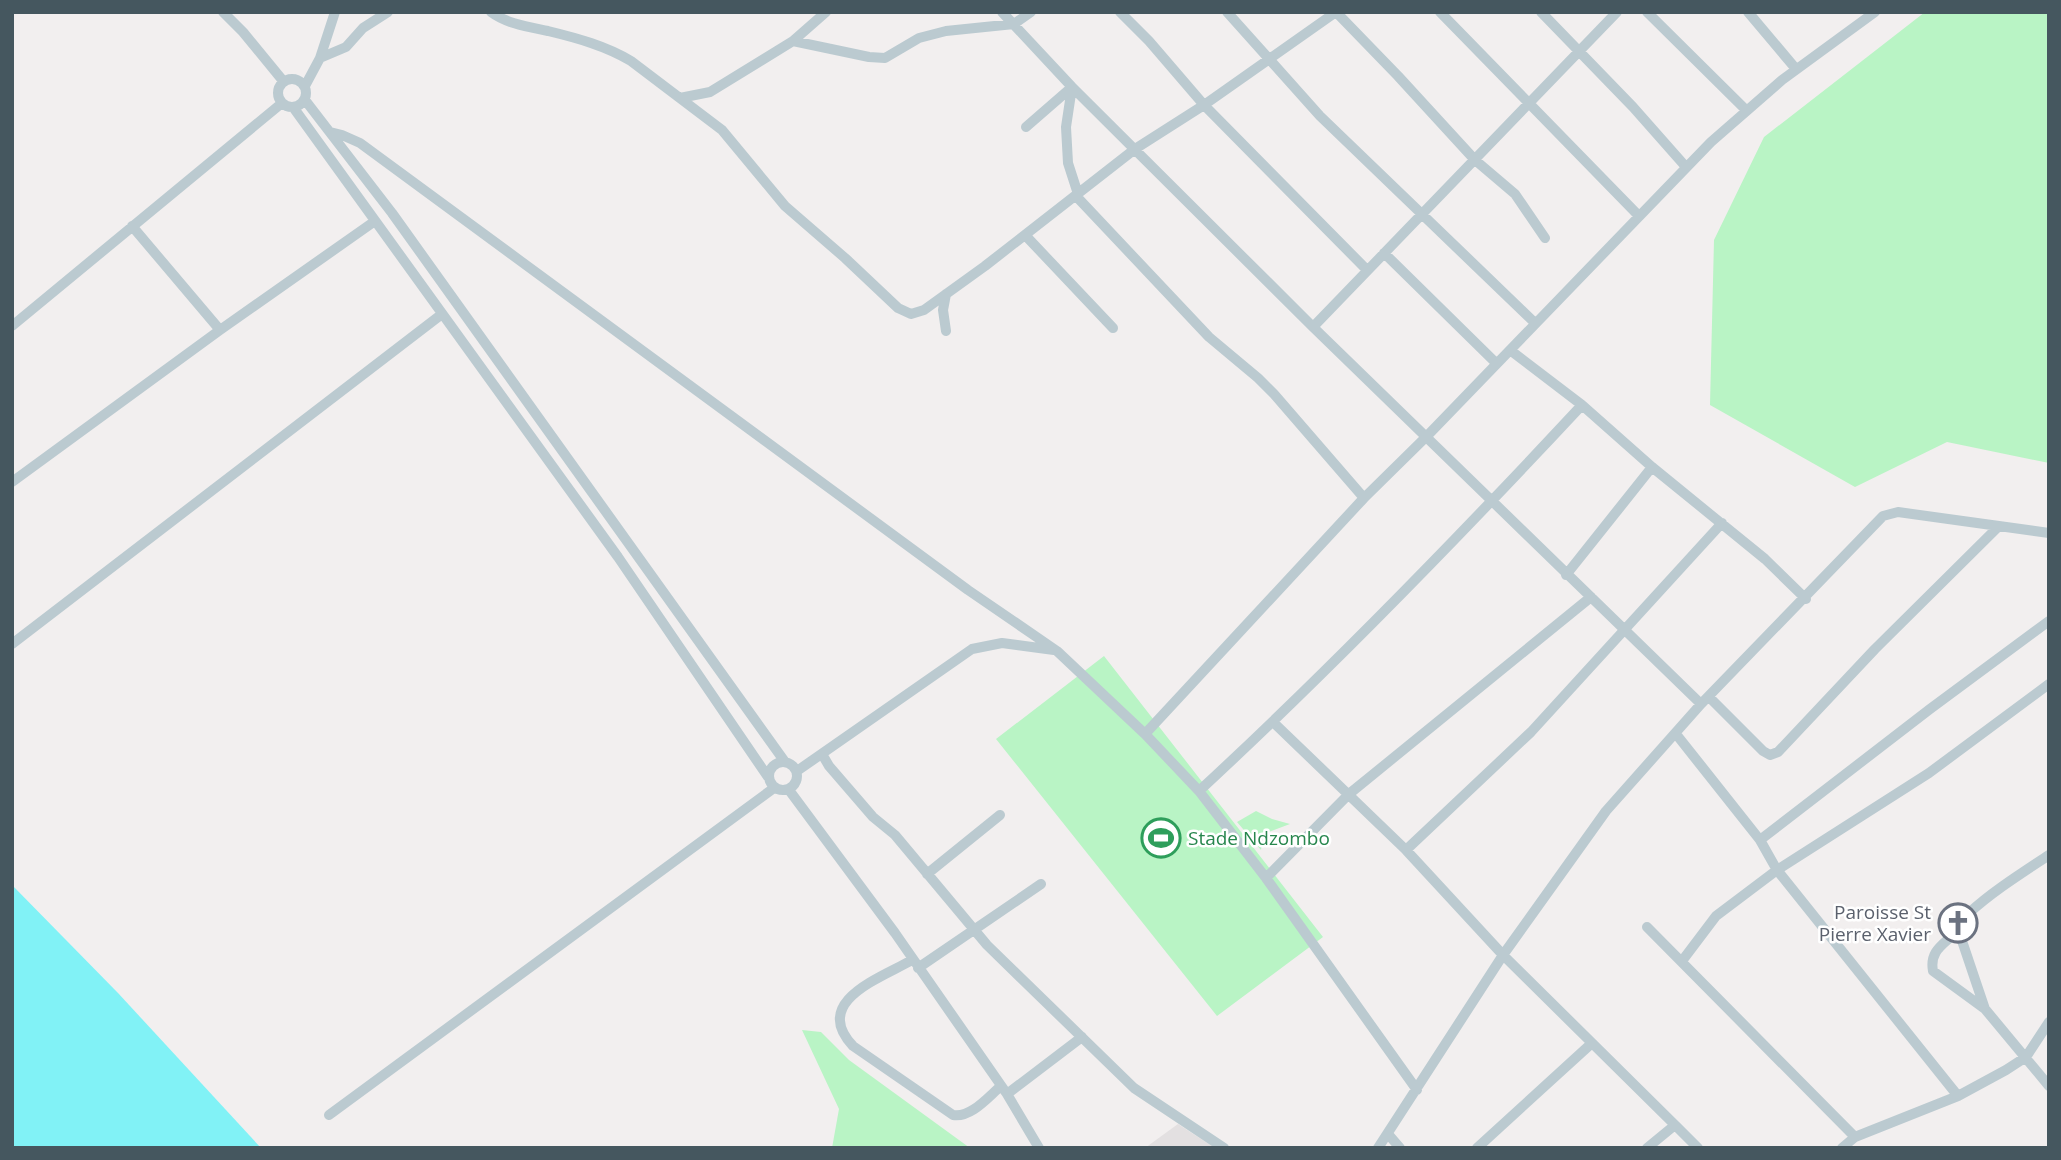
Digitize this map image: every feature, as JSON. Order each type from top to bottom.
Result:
[{"type":"street","points":[[223,12],[284,82]]},
{"type":"street","points":[[304,86],[293,79],[284,82],[278,92],[618,556],[774,788],[789,790],[795,785],[797,771],[785,762],[392,213],[305,100],[304,86],[320,58],[335,12]]},
{"type":"street","points":[[320,58],[345,47],[363,27],[388,12]]},
{"type":"street","points":[[491,12],[503,20],[575,38],[631,61],[726,134],[785,206],[898,308],[911,314],[917,313],[946,294],[1135,149],[1204,105],[1336,12],[1475,160],[1515,194],[1545,238]]},
{"type":"street","points":[[680,98],[710,92],[793,41],[826,12]]},
{"type":"street","points":[[1002,12],[1072,87],[1566,575],[1705,701],[1770,755],[1778,752],[1875,649],[1998,527]]},
{"type":"street","points":[[793,41],[885,58],[919,38],[1014,24],[1031,12]]},
{"type":"street","points":[[1120,12],[1204,105],[1366,270]]},
{"type":"street","points":[[1227,12],[1320,116],[1535,323]]},
{"type":"street","points":[[1440,12],[1638,215]]},
{"type":"street","points":[[1541,12],[1633,107],[1686,167]]},
{"type":"street","points":[[1313,327],[1617,12]]},
{"type":"street","points":[[1647,12],[1746,110]]},
{"type":"street","points":[[1748,12],[1797,69]]},
{"type":"street","points":[[1145,734],[1364,498],[1686,167],[1746,110],[1862,15],[1875,12]]},
{"type":"street","points":[[1026,127],[1072,87]]},
{"type":"street","points":[[1072,87],[1066,127],[1068,163],[1077,195],[1209,337],[1275,394],[1364,498]]},
{"type":"street","points":[[12,326],[132,226],[287,105],[300,105],[305,100]]},
{"type":"street","points":[[330,132],[360,143],[788,460],[1057,651],[1145,734],[1199,791],[1266,878],[1417,1090]]},
{"type":"street","points":[[12,482],[375,221]]},
{"type":"street","points":[[132,226],[220,330]]},
{"type":"street","points":[[1025,235],[1113,328]]},
{"type":"street","points":[[1384,253],[1496,363]]},
{"type":"street","points":[[946,294],[943,310],[946,331]]},
{"type":"street","points":[[12,644],[442,314]]},
{"type":"street","points":[[1510,350],[1582,405],[1652,467],[1765,559],[1806,598]]},
{"type":"street","points":[[1199,791],[1273,722],[1492,502],[1582,405]]},
{"type":"street","points":[[1566,575],[1652,467]]},
{"type":"street","points":[[1378,1148],[1503,955],[1606,811],[1705,701],[1884,516],[1890,513],[2049,533]]},
{"type":"street","points":[[1406,850],[1531,732],[1722,523]]},
{"type":"street","points":[[1266,878],[1349,794],[1591,597]]},
{"type":"street","points":[[1760,840],[1930,709],[2048,625]]},
{"type":"street","points":[[797,771],[972,649],[1002,643],[1057,651]]},
{"type":"street","points":[[1682,961],[1716,916],[1777,870],[1929,773],[2049,684]]},
{"type":"street","points":[[1273,722],[1406,850],[1503,955],[1698,1148]]},
{"type":"street","points":[[1676,734],[1760,840],[1777,870],[1958,1096]]},
{"type":"street","points":[[822,754],[829,766],[873,817],[895,835],[987,945],[1134,1088],[1224,1148]]},
{"type":"street","points":[[768,777],[773,765],[785,762]]},
{"type":"street","points":[[329,1115],[774,788]]},
{"type":"street","points":[[789,790],[1004,1090],[1040,1148]]},
{"type":"street","points":[[927,874],[1000,815]]},
{"type":"street","points":[[2049,855],[1976,907],[1933,956],[1933,971],[1986,1009],[2049,1086]]},
{"type":"street","points":[[1041,884],[915,964],[860,988],[847,998],[840,1011],[839,1029],[853,1046],[953,1115],[960,1116],[1082,1037]]},
{"type":"street","points":[[1647,927],[1855,1138]]},
{"type":"street","points":[[1958,929],[1986,1009]]},
{"type":"street","points":[[1842,1148],[1855,1138],[1958,1096],[2025,1057],[2049,1021]]},
{"type":"street","points":[[1477,1148],[1592,1043]]},
{"type":"street","points":[[1647,1148],[1675,1125]]},
{"type":"street","points":[[1388,1134],[1400,1148]]},
{"type":"shaded area","points":[[1178,1124],[1215,1148],[1145,1148]]},
{"type":"green space","points":[[1925,12],[2049,12],[2049,463],[1947,442],[1855,487],[1710,405],[1714,240],[1764,137]]},
{"type":"green space","name":"Stade Ndzombo","points":[[1104,656],[1323,937],[1217,1016],[996,739]]},
{"type":"green space","points":[[1256,811],[1290,824],[1263,834],[1261,850],[1237,822]]},
{"type":"green space","points":[[802,1030],[821,1032],[849,1060],[970,1148],[832,1148],[839,1109]]},
{"type":"water","points":[[12,885],[118,993],[261,1148],[12,1148]]},
{"type":"place","name":"Stade Ndzombo","points":[[1161,838]]},
{"type":"place","name":"Paroisse St Pierre Xavier","points":[[1958,923]]}]
